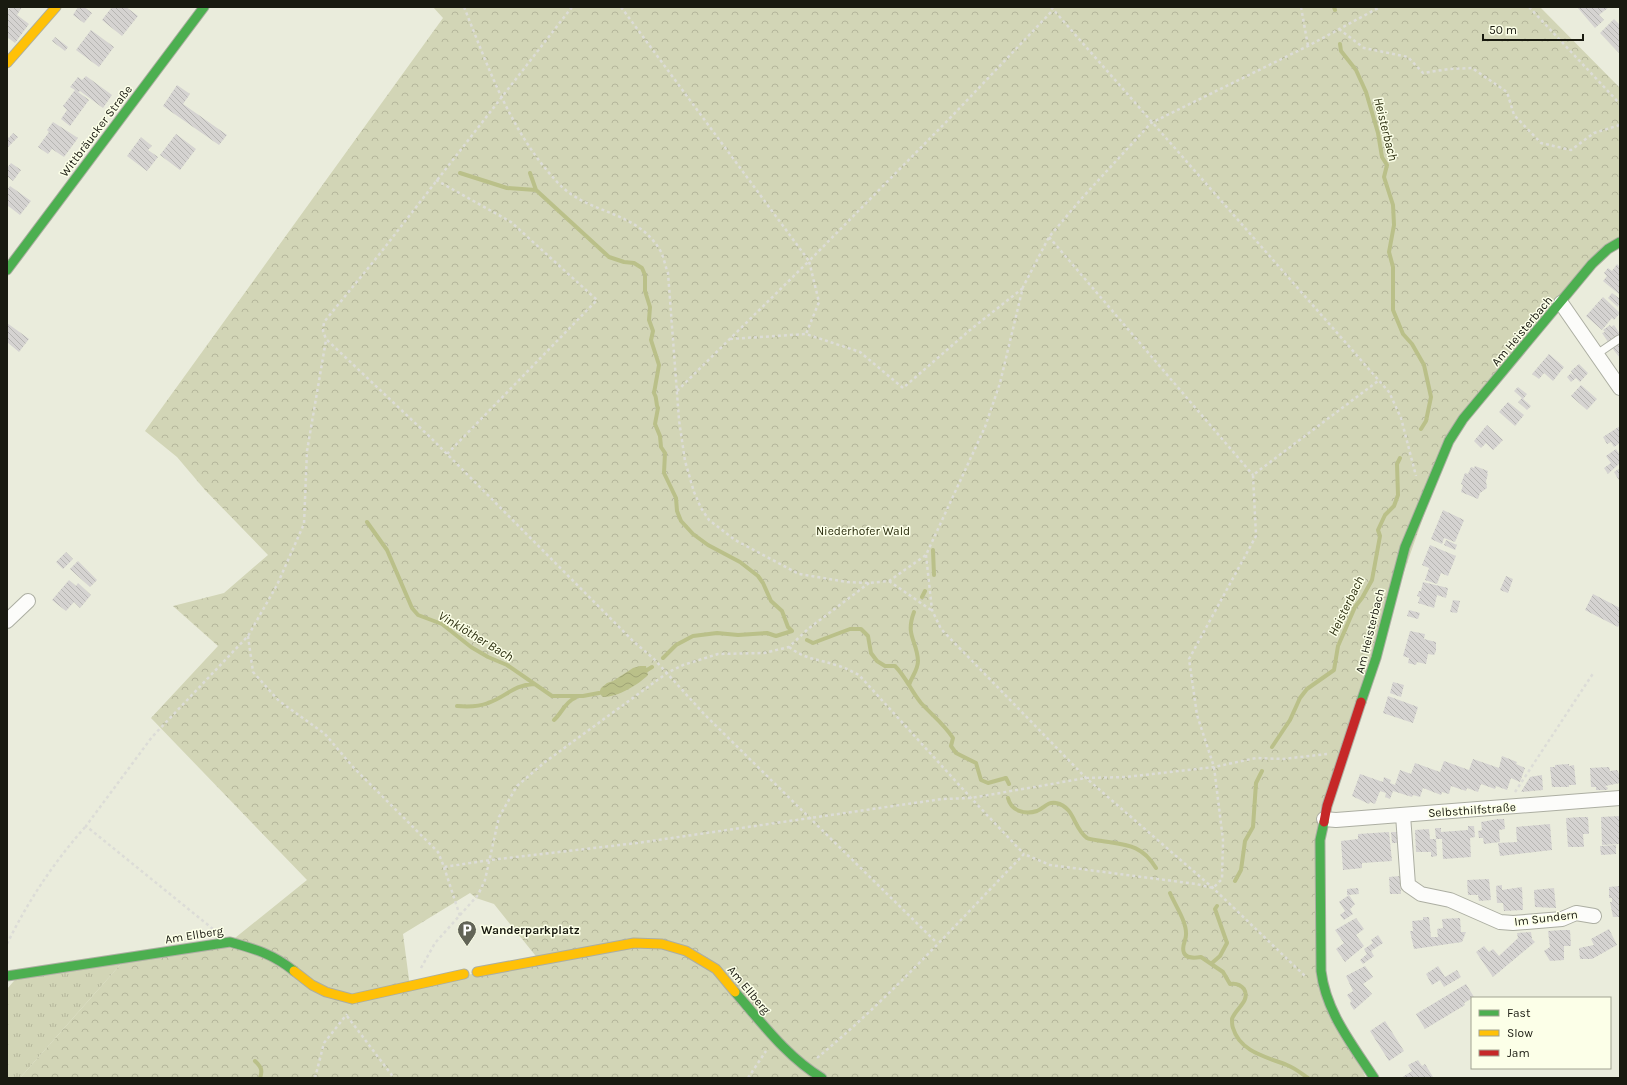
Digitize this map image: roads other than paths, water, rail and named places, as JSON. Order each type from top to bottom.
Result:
[{"type":"street","points":[[7,64],[56,7]]},
{"type":"street","name":"Wittbräucker Straße","points":[[7,270],[204,7]]},
{"type":"street","name":"Am Heisterbach","points":[[1374,1078],[1338,1024],[1323,988],[1321,964],[1320,840],[1324,819],[1376,658],[1405,547],[1426,494],[1454,431],[1592,264],[1608,249],[1620,242]]},
{"type":"street","points":[[1561,303],[1620,388]]},
{"type":"street","points":[[7,621],[28,601]]},
{"type":"street","name":"Selbsthilfstraße","points":[[1324,819],[1336,820],[1620,798]]},
{"type":"street","name":"Im Sundern","points":[[1404,814],[1408,885],[1420,894],[1450,900],[1500,922],[1513,923],[1562,919],[1576,913],[1594,916]]},
{"type":"street","name":"Am Ellberg","points":[[7,976],[230,942],[257,949],[279,960],[312,985],[326,992],[352,999],[464,974]]},
{"type":"street","name":"Am Ellberg","points":[[478,972],[634,943],[662,944],[686,951],[716,969],[775,1039],[805,1068],[822,1078]]},
{"type":"lane","points":[[1597,354],[1620,339]]},
{"type":"water","points":[[646,666],[648,675],[639,683],[615,695],[603,697],[599,693],[601,688],[607,683],[613,681],[633,668]]},
{"type":"waterway","name":"Heisterbach","points":[[1340,44],[1341,51],[1356,70],[1366,92],[1378,133],[1382,157],[1387,165],[1384,177],[1393,205],[1394,225],[1389,252],[1393,267],[1393,310],[1403,334],[1412,344],[1424,365],[1431,397],[1426,421],[1421,429]]},
{"type":"waterway","points":[[460,173],[507,188],[536,190],[609,257],[624,262],[634,263],[642,268],[645,275],[645,291],[650,307],[649,320],[653,331],[651,340],[659,365],[654,393],[658,408],[655,424],[660,436],[661,447],[665,453],[664,473],[676,498],[677,511],[681,521],[693,534],[708,545],[740,562],[758,576],[763,583],[771,601],[782,611],[788,627],[792,631],[776,636],[767,633],[738,635],[717,633],[693,636],[676,645],[663,658]]},
{"type":"waterway","points":[[530,173],[536,190]]},
{"type":"waterway","name":"Heisterbach","points":[[1272,747],[1290,720],[1300,698],[1307,689],[1334,670],[1338,646],[1355,607],[1372,580],[1380,536],[1378,530],[1385,515],[1394,506],[1398,495],[1397,464],[1400,458]]},
{"type":"waterway","name":"Vinklöther Bach","points":[[367,522],[387,550],[412,608],[418,615],[442,624],[471,647],[488,657],[507,665],[552,696],[583,696],[599,693]]},
{"type":"waterway","points":[[933,550],[934,575]]},
{"type":"waterway","points":[[922,597],[925,591]]},
{"type":"waterway","points":[[909,685],[918,664],[917,654],[911,633],[914,612]]},
{"type":"waterway","name":"Vinklöther Bach","points":[[807,640],[813,643],[850,629],[861,629],[868,636],[871,653],[877,661],[885,666],[895,666],[899,670],[921,703],[942,724],[953,738],[951,746],[956,753],[976,763],[981,780],[988,783],[1006,778],[1009,784]]},
{"type":"waterway","name":"Vinklöther Bach","points":[[647,670],[652,667]]},
{"type":"waterway","points":[[457,706],[465,707],[484,704],[494,701],[515,689],[534,684]]},
{"type":"waterway","points":[[554,720],[566,705],[575,698]]},
{"type":"waterway","name":"Heisterbach","points":[[1235,881],[1241,870],[1245,841],[1253,827],[1256,783],[1262,771]]},
{"type":"waterway","name":"Vinklöther Bach","points":[[1008,798],[1015,809],[1023,812],[1037,811],[1051,803],[1062,805],[1067,809],[1082,834],[1087,838],[1134,847],[1140,850],[1151,860],[1156,868]]},
{"type":"waterway","name":"Heisterbach","points":[[1170,893],[1185,925],[1186,935],[1183,948],[1185,955],[1191,958],[1201,957],[1223,972],[1230,984],[1238,984],[1246,993],[1244,1001],[1232,1019],[1233,1027],[1242,1043],[1263,1056],[1296,1069],[1308,1078]]},
{"type":"waterway","name":"Heisterbach","points":[[1212,963],[1220,956],[1227,943],[1215,909],[1217,906]]},
{"type":"waterway","points":[[255,1061],[261,1069],[260,1078]]},
{"type":"place","name":"Wanderparkplatz","points":[[467,947]]},
{"type":"park label","name":"Niederhofer Wald","points":[[863,531]]}]
